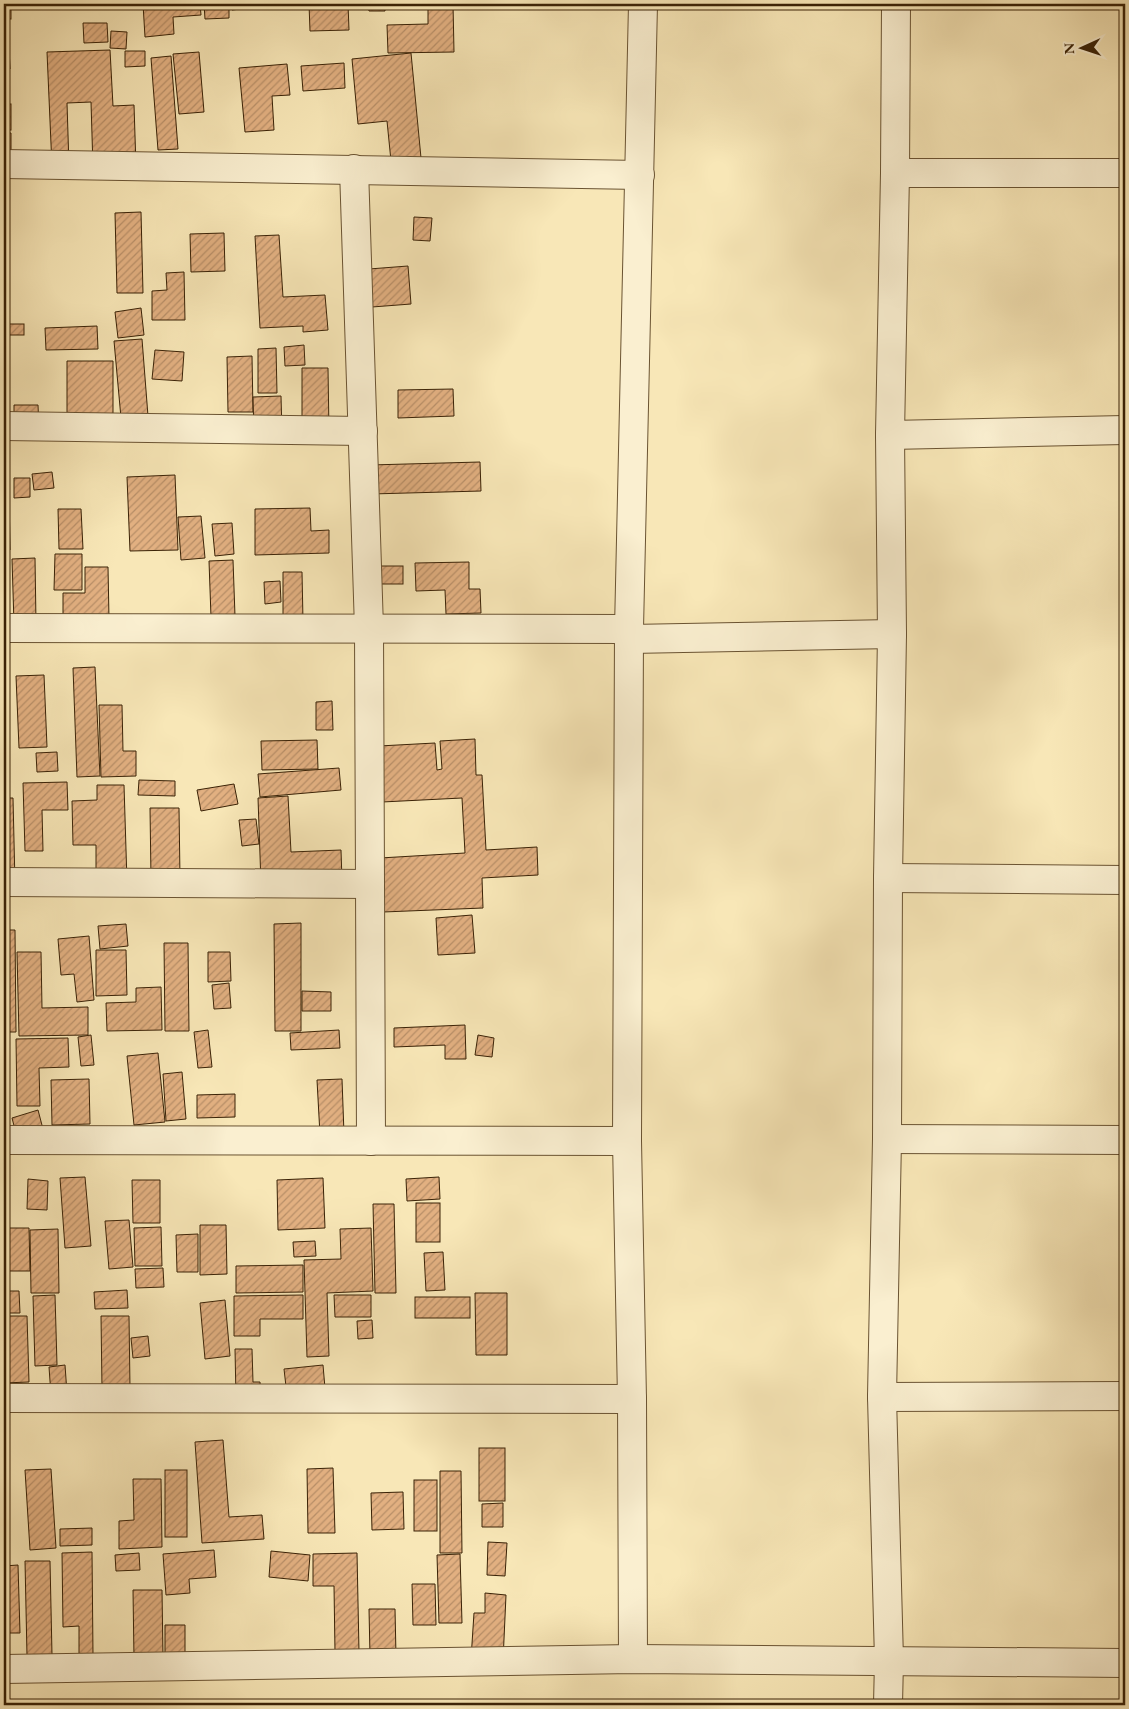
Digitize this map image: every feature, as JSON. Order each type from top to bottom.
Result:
[{"type":"street","points":[[633,1658],[632,1399],[627,1141],[630,634],[643,4]]},
{"type":"street","points":[[888,1705],[889,1660],[882,1397],[887,1139],[888,878],[892,634],[890,435],[896,4]]},
{"type":"street","points":[[4,164],[640,175]]},
{"type":"street","points":[[354,170],[370,628],[371,1141]]},
{"type":"street","points":[[895,173],[1125,173]]},
{"type":"street","points":[[4,426],[363,430]]},
{"type":"street","points":[[890,435],[1125,430]]},
{"type":"street","points":[[4,628],[370,628],[630,634],[892,634]]},
{"type":"street","points":[[888,878],[1125,880]]},
{"type":"street","points":[[4,882],[370,884]]},
{"type":"street","points":[[887,1139],[1125,1140]]},
{"type":"street","points":[[4,1140],[627,1141]]},
{"type":"street","points":[[882,1397],[1125,1396]]},
{"type":"street","points":[[4,1398],[632,1399]]},
{"type":"street","points":[[4,1669],[633,1658],[1125,1663]]},
{"type":"building","points":[[4,4],[11,4],[11,19],[4,19]]},
{"type":"building","points":[[143,4],[200,4],[201,15],[173,17],[174,34],[145,37]]},
{"type":"building","points":[[204,4],[229,4],[229,18],[205,19]]},
{"type":"building","points":[[231,4],[248,4],[249,8],[232,10]]},
{"type":"building","points":[[309,4],[348,4],[349,30],[310,31]]},
{"type":"building","points":[[368,4],[385,4],[385,11],[369,11]]},
{"type":"building","points":[[428,4],[453,4],[454,52],[388,53],[387,25],[428,24]]},
{"type":"building","points":[[83,23],[107,23],[108,42],[84,43]]},
{"type":"building","points":[[111,31],[127,32],[126,49],[110,48]]},
{"type":"building","points":[[9,48],[10,69],[4,70],[4,49]]},
{"type":"building","points":[[110,50],[113,106],[134,105],[136,167],[93,168],[91,102],[67,103],[69,166],[52,167],[47,52]]},
{"type":"building","points":[[125,51],[145,51],[145,66],[125,67]]},
{"type":"building","points":[[199,52],[204,112],[179,114],[173,54]]},
{"type":"building","points":[[411,53],[421,158],[391,161],[387,121],[358,124],[352,59]]},
{"type":"building","points":[[171,56],[178,149],[158,150],[151,58]]},
{"type":"building","points":[[344,63],[345,88],[303,91],[301,66]]},
{"type":"building","points":[[287,64],[290,95],[272,96],[274,130],[245,132],[239,68]]},
{"type":"building","points":[[4,104],[11,104],[11,130],[4,130]]},
{"type":"building","points":[[4,133],[11,133],[11,166],[4,165]]},
{"type":"building","points":[[141,212],[143,293],[117,293],[115,213]]},
{"type":"building","points":[[414,217],[432,218],[430,241],[413,240]]},
{"type":"building","points":[[224,233],[225,271],[191,272],[190,234]]},
{"type":"building","points":[[279,235],[283,297],[325,295],[328,330],[303,332],[303,326],[260,328],[255,236]]},
{"type":"building","points":[[408,266],[411,304],[372,307],[369,269]]},
{"type":"building","points":[[184,272],[185,320],[152,320],[152,291],[167,290],[166,273]]},
{"type":"building","points":[[141,308],[144,335],[118,338],[115,312]]},
{"type":"building","points":[[4,324],[24,324],[24,335],[4,335]]},
{"type":"building","points":[[97,326],[98,349],[46,350],[45,328]]},
{"type":"building","points":[[142,339],[149,429],[121,418],[114,341]]},
{"type":"building","points":[[304,345],[305,365],[285,366],[284,347]]},
{"type":"building","points":[[276,348],[277,393],[258,393],[258,349]]},
{"type":"building","points":[[155,350],[184,352],[182,381],[152,379]]},
{"type":"building","points":[[252,356],[253,412],[228,412],[227,357]]},
{"type":"building","points":[[67,361],[113,361],[113,415],[67,416]]},
{"type":"building","points":[[302,368],[328,368],[329,433],[302,434]]},
{"type":"building","points":[[453,389],[454,416],[398,418],[398,390]]},
{"type":"building","points":[[281,396],[282,434],[254,435],[253,397]]},
{"type":"building","points":[[14,405],[38,405],[39,428],[14,428]]},
{"type":"building","points":[[480,462],[481,491],[371,494],[370,465]]},
{"type":"building","points":[[52,472],[54,488],[34,490],[32,474]]},
{"type":"building","points":[[175,475],[178,550],[130,551],[127,477]]},
{"type":"building","points":[[14,478],[30,478],[30,497],[14,498]]},
{"type":"building","points":[[9,492],[10,550],[4,550],[4,493]]},
{"type":"building","points":[[310,508],[311,531],[329,530],[329,553],[255,555],[255,509]]},
{"type":"building","points":[[58,509],[81,509],[83,549],[59,549]]},
{"type":"building","points":[[201,516],[205,558],[181,560],[178,517]]},
{"type":"building","points":[[232,523],[234,554],[215,556],[212,524]]},
{"type":"building","points":[[55,554],[82,554],[82,590],[54,590]]},
{"type":"building","points":[[35,558],[36,623],[14,624],[12,559]]},
{"type":"building","points":[[233,560],[235,616],[211,617],[209,561]]},
{"type":"building","points":[[469,562],[469,589],[480,589],[481,613],[446,614],[445,590],[416,591],[415,563]]},
{"type":"building","points":[[376,566],[403,566],[403,584],[376,584]]},
{"type":"building","points":[[85,567],[108,567],[109,619],[63,619],[63,593],[85,593]]},
{"type":"building","points":[[283,572],[302,572],[303,621],[283,621]]},
{"type":"building","points":[[280,581],[281,602],[265,604],[264,582]]},
{"type":"building","points":[[95,667],[100,776],[77,777],[73,668]]},
{"type":"building","points":[[44,675],[47,747],[19,748],[16,676]]},
{"type":"building","points":[[332,701],[333,730],[316,730],[316,702]]},
{"type":"building","points":[[99,705],[122,705],[123,751],[136,751],[136,776],[101,777]]},
{"type":"building","points":[[475,739],[476,775],[482,775],[486,850],[537,847],[538,875],[482,878],[483,908],[383,912],[380,858],[465,853],[462,798],[382,802],[379,746],[435,743],[437,770],[442,769],[440,741]]},
{"type":"building","points":[[317,740],[318,769],[262,770],[261,741]]},
{"type":"building","points":[[57,752],[58,771],[37,772],[36,753]]},
{"type":"building","points":[[339,768],[341,790],[260,797],[258,774]]},
{"type":"building","points":[[139,780],[175,781],[175,796],[138,795]]},
{"type":"building","points":[[67,782],[68,810],[42,810],[43,851],[25,851],[23,783]]},
{"type":"building","points":[[234,784],[238,804],[201,811],[197,790]]},
{"type":"building","points":[[97,785],[124,785],[127,882],[96,882],[96,845],[73,845],[72,801],[97,800]]},
{"type":"building","points":[[288,796],[291,852],[341,850],[342,881],[261,884],[258,798]]},
{"type":"building","points":[[4,798],[13,798],[15,884],[4,884]]},
{"type":"building","points":[[150,808],[179,808],[180,878],[151,878]]},
{"type":"building","points":[[256,819],[259,844],[242,846],[239,820]]},
{"type":"building","points":[[472,915],[475,953],[438,955],[436,918]]},
{"type":"building","points":[[301,923],[301,1031],[275,1031],[274,924]]},
{"type":"building","points":[[126,924],[128,946],[100,949],[98,926]]},
{"type":"building","points":[[4,930],[15,930],[16,1032],[4,1032]]},
{"type":"building","points":[[89,936],[94,1000],[77,1002],[74,974],[61,975],[58,939]]},
{"type":"building","points":[[164,943],[188,943],[189,1031],[165,1031]]},
{"type":"building","points":[[96,950],[126,950],[127,995],[96,996]]},
{"type":"building","points":[[17,952],[41,952],[42,1008],[88,1007],[88,1035],[19,1036]]},
{"type":"building","points":[[208,952],[230,952],[231,981],[208,982]]},
{"type":"building","points":[[229,983],[231,1008],[214,1009],[212,985]]},
{"type":"building","points":[[161,987],[162,1030],[107,1031],[106,1003],[136,1002],[136,988]]},
{"type":"building","points":[[302,991],[331,992],[331,1011],[302,1011]]},
{"type":"building","points":[[465,1025],[466,1059],[445,1059],[445,1045],[394,1047],[394,1028]]},
{"type":"building","points":[[208,1030],[212,1067],[198,1068],[194,1032]]},
{"type":"building","points":[[339,1030],[340,1048],[291,1050],[290,1033]]},
{"type":"building","points":[[91,1035],[94,1065],[81,1066],[78,1037]]},
{"type":"building","points":[[478,1035],[494,1038],[492,1057],[475,1055]]},
{"type":"building","points":[[68,1038],[69,1067],[39,1068],[40,1106],[17,1106],[16,1039]]},
{"type":"building","points":[[158,1053],[165,1122],[134,1125],[127,1056]]},
{"type":"building","points":[[182,1072],[186,1119],[166,1121],[163,1074]]},
{"type":"building","points":[[89,1079],[90,1124],[52,1125],[51,1080]]},
{"type":"building","points":[[342,1079],[344,1134],[320,1135],[317,1080]]},
{"type":"building","points":[[235,1094],[235,1117],[197,1118],[197,1095]]},
{"type":"building","points":[[38,1110],[43,1129],[17,1137],[12,1118]]},
{"type":"building","points":[[85,1177],[91,1246],[65,1248],[60,1178]]},
{"type":"building","points":[[439,1177],[440,1199],[407,1201],[406,1179]]},
{"type":"building","points":[[323,1178],[325,1228],[278,1230],[277,1180]]},
{"type":"building","points":[[28,1179],[48,1181],[47,1210],[27,1209]]},
{"type":"building","points":[[132,1180],[160,1180],[160,1223],[133,1223]]},
{"type":"building","points":[[416,1203],[440,1203],[440,1242],[416,1242]]},
{"type":"building","points":[[373,1204],[394,1204],[396,1293],[375,1293]]},
{"type":"building","points":[[129,1220],[133,1267],[109,1269],[105,1221]]},
{"type":"building","points":[[200,1225],[226,1225],[227,1274],[200,1275]]},
{"type":"building","points":[[161,1227],[162,1266],[135,1266],[134,1228]]},
{"type":"building","points":[[4,1228],[29,1228],[30,1271],[4,1271]]},
{"type":"building","points":[[371,1228],[373,1291],[327,1293],[329,1356],[307,1357],[304,1260],[341,1259],[340,1229]]},
{"type":"building","points":[[58,1229],[59,1293],[31,1293],[30,1230]]},
{"type":"building","points":[[198,1234],[198,1272],[177,1272],[176,1235]]},
{"type":"building","points":[[315,1241],[316,1256],[294,1257],[293,1242]]},
{"type":"building","points":[[443,1252],[445,1290],[426,1291],[424,1253]]},
{"type":"building","points":[[303,1265],[303,1292],[236,1293],[236,1266]]},
{"type":"building","points":[[163,1268],[164,1287],[136,1288],[135,1269]]},
{"type":"building","points":[[127,1290],[128,1308],[95,1309],[94,1292]]},
{"type":"building","points":[[4,1291],[19,1291],[20,1313],[4,1313]]},
{"type":"building","points":[[475,1293],[507,1293],[507,1355],[476,1355]]},
{"type":"building","points":[[55,1295],[57,1365],[35,1366],[33,1296]]},
{"type":"building","points":[[303,1295],[303,1319],[260,1319],[260,1336],[234,1336],[234,1296]]},
{"type":"building","points":[[334,1295],[371,1295],[371,1317],[335,1317]]},
{"type":"building","points":[[415,1297],[470,1297],[470,1318],[415,1318]]},
{"type":"building","points":[[225,1300],[230,1356],[205,1359],[200,1303]]},
{"type":"building","points":[[4,1316],[27,1316],[29,1382],[4,1383]]},
{"type":"building","points":[[101,1316],[129,1316],[130,1388],[102,1389]]},
{"type":"building","points":[[372,1320],[373,1338],[358,1339],[357,1321]]},
{"type":"building","points":[[148,1336],[150,1356],[133,1358],[131,1338]]},
{"type":"building","points":[[235,1349],[252,1349],[253,1382],[260,1382],[261,1398],[236,1398]]},
{"type":"building","points":[[65,1365],[67,1393],[51,1395],[49,1367]]},
{"type":"building","points":[[323,1365],[326,1400],[288,1404],[284,1369]]},
{"type":"building","points":[[223,1440],[229,1517],[262,1515],[264,1539],[202,1543],[195,1442]]},
{"type":"building","points":[[479,1448],[505,1448],[505,1501],[479,1501]]},
{"type":"building","points":[[333,1468],[335,1533],[308,1533],[307,1469]]},
{"type":"building","points":[[51,1469],[56,1548],[30,1550],[25,1470]]},
{"type":"building","points":[[165,1470],[187,1470],[187,1537],[165,1537]]},
{"type":"building","points":[[440,1471],[461,1471],[462,1553],[440,1553]]},
{"type":"building","points":[[133,1479],[161,1479],[162,1547],[119,1549],[119,1521],[134,1520]]},
{"type":"building","points":[[414,1480],[437,1480],[437,1531],[414,1531]]},
{"type":"building","points":[[403,1492],[404,1529],[372,1530],[371,1493]]},
{"type":"building","points":[[503,1503],[503,1527],[482,1527],[482,1504]]},
{"type":"building","points":[[92,1528],[92,1545],[60,1546],[60,1529]]},
{"type":"building","points":[[488,1542],[507,1543],[505,1576],[487,1575]]},
{"type":"building","points":[[214,1550],[216,1577],[189,1579],[190,1593],[166,1595],[163,1554]]},
{"type":"building","points":[[271,1551],[310,1555],[308,1581],[269,1577]]},
{"type":"building","points":[[92,1552],[93,1655],[79,1655],[79,1626],[63,1627],[62,1553]]},
{"type":"building","points":[[139,1553],[140,1570],[116,1571],[115,1555]]},
{"type":"building","points":[[357,1553],[359,1652],[335,1652],[334,1586],[313,1586],[313,1554]]},
{"type":"building","points":[[460,1554],[462,1623],[439,1623],[437,1555]]},
{"type":"building","points":[[25,1561],[50,1561],[52,1655],[27,1656]]},
{"type":"building","points":[[18,1565],[20,1633],[4,1633],[4,1566]]},
{"type":"building","points":[[412,1584],[435,1584],[436,1625],[413,1625]]},
{"type":"building","points":[[133,1590],[162,1590],[163,1659],[134,1659]]},
{"type":"building","points":[[485,1593],[506,1595],[503,1661],[471,1659],[474,1613],[485,1613]]},
{"type":"building","points":[[369,1609],[395,1609],[396,1656],[370,1656]]},
{"type":"building","points":[[165,1625],[185,1625],[185,1657],[165,1658]]}]
